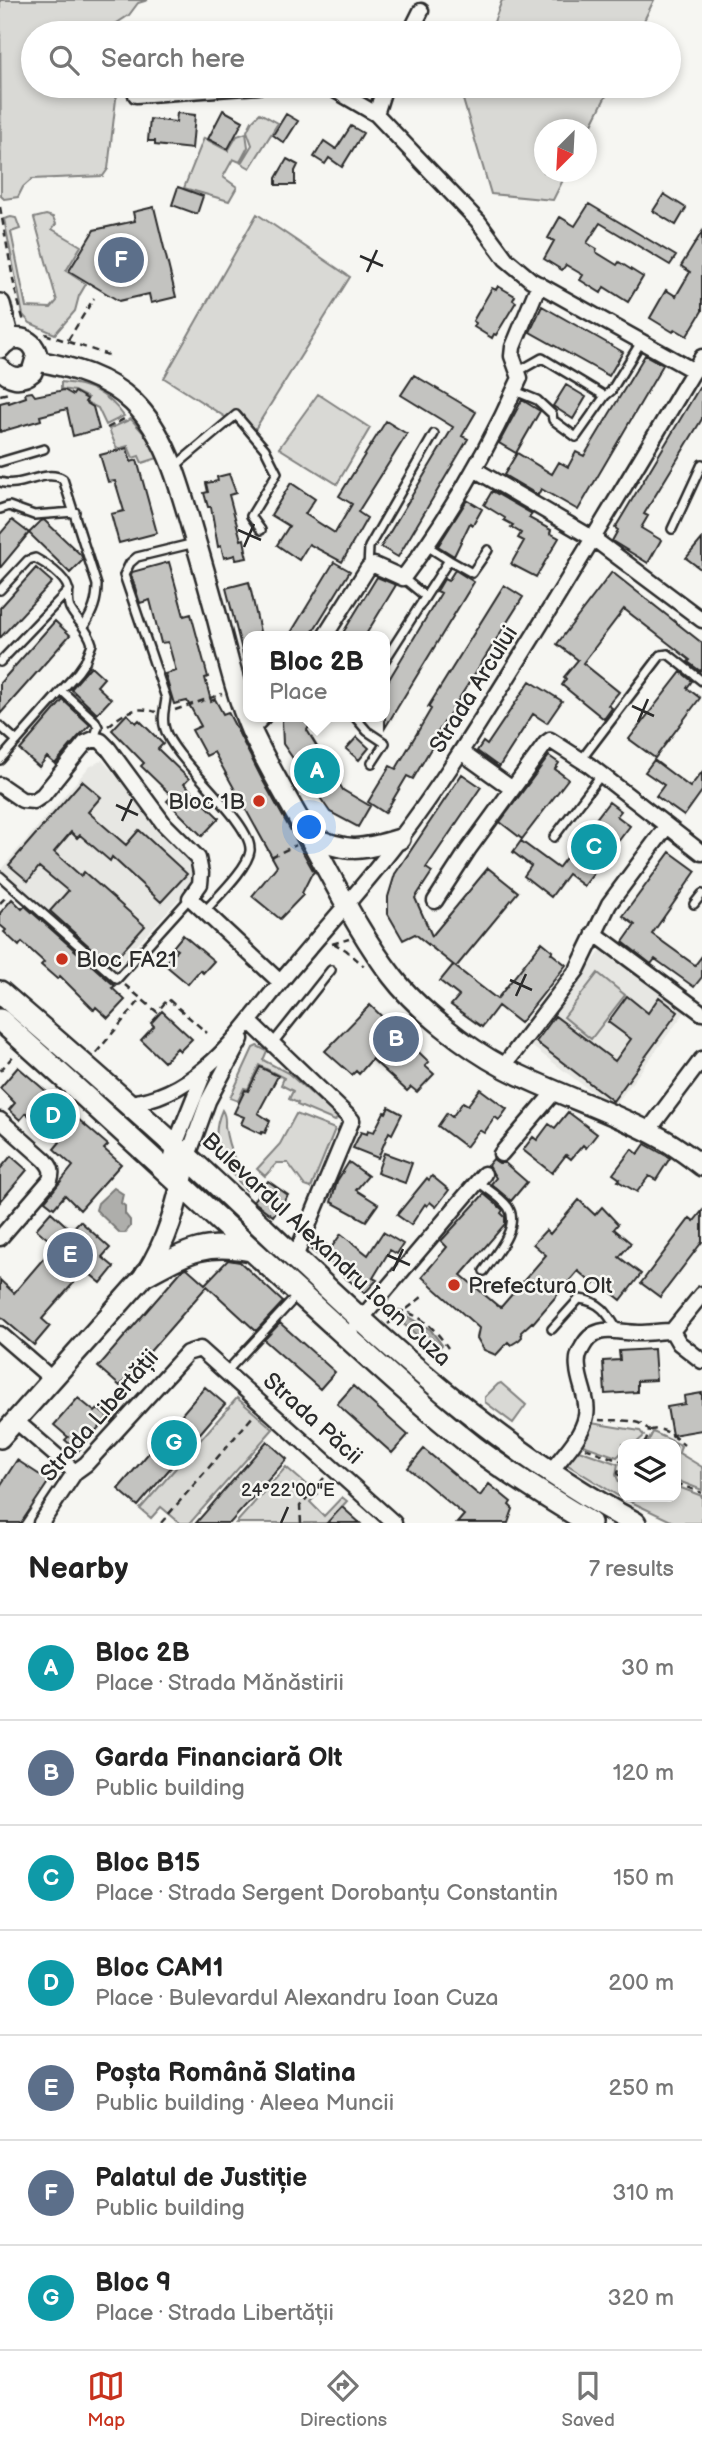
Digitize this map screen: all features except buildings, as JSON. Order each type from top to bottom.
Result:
[{"type":"main road","name":"Bulevardul Alexandru Ioan Cuza","points":[[0,992],[182,1151],[295,1257],[370,1315],[424,1375],[491,1430],[606,1508],[635,1523]]},
{"type":"main road","points":[[0,1020],[84,1093],[174,1180],[409,1392],[475,1447],[590,1523]]},
{"type":"main road","points":[[146,1274],[196,1249],[226,1245],[251,1250]]},
{"type":"street","points":[[416,21],[421,11]]},
{"type":"street","points":[[349,98],[376,114],[478,221],[506,259],[539,284],[698,373]]},
{"type":"street","points":[[376,114],[381,98]]},
{"type":"street","points":[[328,631],[368,568],[379,565],[403,578],[427,546],[474,469],[520,378],[512,356],[513,347],[539,284]]},
{"type":"street","points":[[0,303],[5,344],[22,338],[36,349],[37,361],[32,372],[22,377],[10,377],[0,369]]},
{"type":"street","name":"Strada Arcului","points":[[128,1103],[144,1102],[180,1087],[206,1067],[250,1022],[280,982],[400,839],[461,752],[698,373],[702,357]]},
{"type":"street","points":[[37,361],[75,369],[96,377],[134,402],[152,426],[173,468],[235,690],[243,702]]},
{"type":"street","points":[[474,469],[594,539],[702,620]]},
{"type":"street","points":[[257,723],[277,783],[302,840],[393,977],[412,998],[470,1047],[503,1067],[648,1131],[674,1145],[702,1166]]},
{"type":"street","points":[[0,785],[22,800],[34,801],[43,795],[85,743],[94,739],[108,748],[164,824],[198,858],[200,884],[190,898],[280,982]]},
{"type":"street","points":[[435,901],[511,788],[550,740],[581,760],[701,851]]},
{"type":"street","points":[[461,752],[511,788]]},
{"type":"street","points":[[503,1067],[577,970],[609,904],[667,826]]},
{"type":"street","points":[[302,840],[350,850],[400,839]]},
{"type":"street","points":[[594,933],[702,1013]]},
{"type":"street","points":[[250,1022],[352,1120],[295,1257]]},
{"type":"street","name":"Strada Arcului","points":[[182,1151],[250,1022]]},
{"type":"street","points":[[648,1131],[702,1059]]},
{"type":"street","name":"Strada Arcului","points":[[182,1151],[206,1067]]},
{"type":"street","points":[[501,1154],[555,1091]]},
{"type":"street","points":[[0,1120],[51,1166],[52,1173],[50,1180],[0,1238]]},
{"type":"street","points":[[0,1438],[146,1274],[162,1249],[172,1223],[174,1180],[182,1151]]},
{"type":"street","points":[[347,1336],[370,1315],[481,1178]]},
{"type":"street","points":[[551,1471],[572,1443],[585,1419],[586,1405],[578,1369],[578,1355],[585,1341],[594,1332],[672,1331],[702,1294]]},
{"type":"street","points":[[672,1331],[679,1343],[702,1361]]},
{"type":"street","points":[[0,1334],[52,1379]]},
{"type":"street","name":"Strada Păcii","points":[[200,1349],[394,1523]]},
{"type":"street","name":"Strada Libertății","points":[[41,1523],[75,1472],[86,1464],[187,1353],[200,1349]]},
{"type":"street","points":[[16,1421],[75,1472]]},
{"type":"lane","points":[[514,391],[537,400],[552,414],[552,420],[576,437],[611,391],[640,342]]},
{"type":"lane","points":[[519,371],[542,358],[605,396]]},
{"type":"lane","points":[[173,468],[236,415],[265,449],[276,473],[251,516],[261,530]]},
{"type":"lane","points":[[368,568],[369,547],[435,434]]},
{"type":"lane","points":[[0,462],[44,449]]},
{"type":"lane","points":[[672,529],[702,464]]},
{"type":"lane","points":[[0,482],[16,484],[58,476],[63,479],[97,585],[93,613],[84,626]]},
{"type":"lane","points":[[0,509],[9,506],[34,515],[75,512]]},
{"type":"lane","points":[[196,543],[137,557],[130,563],[124,575],[166,698],[163,714],[168,738],[220,799],[250,846],[247,859],[205,911]]},
{"type":"lane","points":[[427,546],[472,573],[488,550]]},
{"type":"lane","points":[[0,590],[28,560],[35,558],[66,583],[69,590],[68,604],[90,636],[90,651],[78,672],[0,760]]},
{"type":"lane","points":[[390,652],[449,560]]},
{"type":"lane","points":[[403,578],[425,596]]},
{"type":"lane","points":[[0,662],[69,590]]},
{"type":"lane","points":[[581,760],[661,655],[667,654],[702,681]]},
{"type":"lane","points":[[62,691],[95,721],[98,727],[94,739]]},
{"type":"lane","points":[[359,722],[385,743],[372,763]]},
{"type":"lane","points":[[0,726],[17,741]]},
{"type":"lane","points":[[554,837],[601,775]]},
{"type":"lane","points":[[0,876],[117,979],[190,898]]},
{"type":"lane","points":[[694,904],[702,894]]},
{"type":"lane","points":[[272,1044],[331,970]]},
{"type":"lane","points":[[481,1178],[509,1208],[512,1221],[509,1233],[484,1271]]},
{"type":"lane","points":[[552,1329],[579,1299],[591,1300],[605,1309],[619,1332]]},
{"type":"lane","points":[[227,1371],[291,1302]]},
{"type":"path","points":[[0,207],[20,313],[26,324]]},
{"type":"path","points":[[68,340],[94,298]]},
{"type":"path","points":[[42,333],[111,356]]},
{"type":"path","points":[[0,395],[18,390]]},
{"type":"path","points":[[107,428],[131,415]]},
{"type":"path","points":[[271,858],[302,840]]},
{"type":"path","points":[[117,979],[157,1012],[168,999],[208,1032]]},
{"type":"path","points":[[94,1055],[141,999]]},
{"type":"path","points":[[0,1071],[17,1052]]},
{"type":"path","points":[[386,1326],[422,1297]]},
{"type":"path","points":[[370,1315],[405,1312],[425,1321],[448,1348]]},
{"type":"path","points":[[161,1523],[264,1404]]},
{"type":"path","points":[[585,1419],[637,1422],[646,1426],[649,1431],[647,1439]]},
{"type":"path","points":[[649,1431],[656,1428],[663,1430],[684,1445]]},
{"type":"path","points":[[572,1443],[618,1459]]},
{"type":"path","points":[[301,1523],[300,1506],[333,1468]]},
{"type":"path","points":[[681,1485],[702,1493]]},
{"type":"shaded area","points":[[0,0],[148,0],[138,3],[129,15],[120,21],[21,21],[21,98],[116,98],[108,169],[103,176],[32,179],[23,187],[18,197],[4,199],[1,196]]},
{"type":"shaded area","points":[[502,0],[654,0],[644,21],[494,21]]},
{"type":"shaded area","points":[[463,98],[605,98],[594,119],[534,119],[534,182],[562,182],[553,200],[491,194]]},
{"type":"shaded area","points":[[260,113],[278,123],[250,168],[241,163],[252,145],[247,131]]},
{"type":"shaded area","points":[[246,133],[248,147],[240,162],[233,159],[223,177],[237,187],[229,201],[184,188],[204,138],[228,151],[237,136]]},
{"type":"shaded area","points":[[257,214],[350,277],[252,434],[164,378]]},
{"type":"shaded area","points":[[46,215],[53,217],[56,224],[52,229],[81,246],[66,271],[86,284],[75,311],[55,334],[30,323],[23,315],[4,219],[16,218],[20,229],[11,232],[26,307],[51,308],[57,301],[34,218]]},
{"type":"shaded area","points":[[61,382],[97,391],[111,401],[124,416],[106,425],[98,408],[86,402],[88,398],[74,391],[61,389]]},
{"type":"shaded area","points":[[318,394],[370,428],[337,484],[279,448]]},
{"type":"shaded area","points":[[131,419],[155,446],[161,457],[142,463],[139,456],[133,458],[128,446],[117,449],[109,429]]},
{"type":"shaded area","points":[[102,760],[193,862],[196,872],[192,884],[115,969],[1,869],[89,767]]},
{"type":"shaded area","points":[[603,948],[685,1012],[613,1108],[530,1045]]},
{"type":"shaded area","points":[[598,973],[625,995],[591,1039],[564,1017]]},
{"type":"shaded area","points":[[257,1046],[267,1051],[263,1060],[288,1073],[338,1117],[335,1121],[297,1105],[298,1103],[289,1099],[293,1091],[281,1085],[284,1078],[259,1065],[248,1089],[244,1088],[238,1101],[230,1098],[253,1048]]},
{"type":"shaded area","points":[[222,1110],[233,1156],[252,1180],[246,1190],[225,1163],[217,1144],[216,1133]]},
{"type":"shaded area","points":[[296,1114],[335,1129],[311,1188],[305,1186],[288,1163],[277,1163],[265,1176],[257,1169],[280,1144]]},
{"type":"shaded area","points":[[114,1188],[123,1194],[121,1203],[125,1206],[125,1214],[130,1220],[130,1227],[125,1233],[120,1233],[96,1210],[98,1203]]},
{"type":"shaded area","points":[[406,1316],[430,1329],[442,1345],[436,1351],[401,1322]]},
{"type":"shaded area","points":[[363,1332],[523,1461],[516,1471],[358,1338]]},
{"type":"shaded area","points":[[501,1383],[526,1405],[513,1423],[485,1402],[485,1397]]},
{"type":"shaded area","points":[[237,1398],[273,1429],[190,1523],[180,1523],[161,1507],[151,1518],[140,1509]]},
{"type":"shaded area","points":[[591,1423],[640,1431],[644,1436],[641,1439],[618,1439],[617,1457],[582,1443]]},
{"type":"shaded area","points":[[653,1432],[668,1439],[650,1439]]},
{"type":"shaded area","points":[[576,1449],[618,1464],[618,1496],[568,1465],[567,1461]]},
{"type":"shaded area","points":[[681,1454],[702,1467],[702,1490],[681,1482]]},
{"type":"shaded area","points":[[286,1467],[317,1494],[310,1502],[324,1516],[342,1497],[347,1501],[327,1523],[236,1523]]},
{"type":"shaded area","points":[[681,1488],[702,1496],[702,1523],[675,1523],[631,1502],[681,1502]]},
{"type":"place","name":"Palatul de Justiție","points":[[121,260]]},
{"type":"place","name":"Bloc 2B","points":[[317,771]]},
{"type":"place","name":"Bloc 1B","points":[[259,801]]},
{"type":"place","name":"Bloc B15","points":[[594,847]]},
{"type":"place","name":"Bloc FA21","points":[[62,959]]},
{"type":"place","name":"Garda Financiară Olt","points":[[396,1039]]},
{"type":"place","name":"Bloc CAM1","points":[[53,1116]]},
{"type":"place","name":"Poșta Română Slatina","points":[[70,1255]]},
{"type":"place","name":"Prefectura Olt","points":[[454,1285]]},
{"type":"place","name":"Bloc 9","points":[[174,1443]]}]
